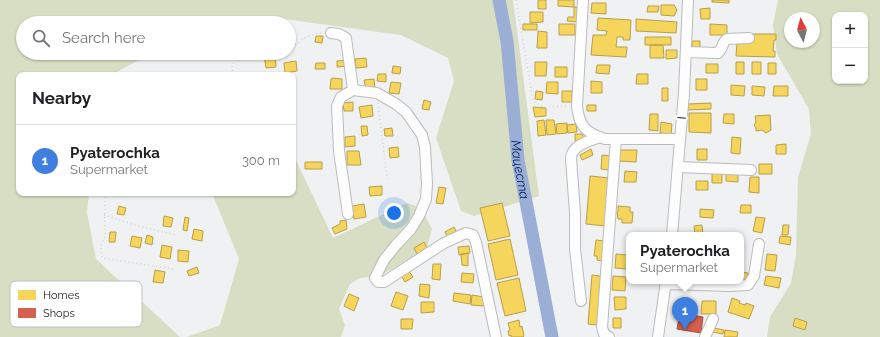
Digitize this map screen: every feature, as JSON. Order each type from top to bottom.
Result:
[{"type":"street","points":[[583,0],[577,106],[582,126],[600,137],[616,140],[680,139]]},
{"type":"street","name":"I","points":[[672,232],[686,52],[688,0]]},
{"type":"street","points":[[331,33],[339,34],[346,38],[353,90]]},
{"type":"street","points":[[686,52],[718,53],[721,51],[724,41],[727,38],[749,38]]},
{"type":"street","points":[[348,214],[339,151],[337,106],[341,97],[353,90],[377,93],[396,104],[406,112],[422,135],[425,147],[426,199],[411,229],[384,260],[375,278],[378,282],[384,282],[444,243],[466,233],[473,235],[476,242],[496,337]]},
{"type":"street","points":[[581,301],[575,249],[575,213],[570,164],[571,154],[575,148],[600,137]]},
{"type":"street","points":[[609,337],[604,334],[602,327],[616,140]]},
{"type":"street","points":[[678,167],[752,170]]},
{"type":"street","points":[[689,284],[736,286],[748,285],[754,276],[759,244]]},
{"type":"street","points":[[661,336],[666,284]]},
{"type":"street","points":[[705,337],[713,319]]},
{"type":"path","points":[[516,0],[533,101],[543,106],[577,106]]},
{"type":"path","points":[[296,44],[304,38],[318,33],[331,33]]},
{"type":"path","points":[[233,72],[232,65],[236,60]]},
{"type":"path","points":[[377,93],[387,179]]},
{"type":"path","points":[[105,196],[104,236],[101,246],[101,254],[103,258],[173,269]]},
{"type":"path","points":[[104,215],[138,226],[177,235]]},
{"type":"green space","points":[[0,0],[513,0],[539,196],[474,216],[461,211],[436,138],[454,81],[448,58],[401,35],[296,21],[296,16],[16,16],[16,60],[139,60],[117,72],[16,72],[16,196],[89,196],[87,213],[96,259],[120,281],[10,281],[10,327],[142,327],[142,302],[180,337],[0,337]]},
{"type":"green space","points":[[778,0],[880,0],[880,337],[767,337],[770,317],[791,283],[796,255],[798,177],[811,134],[809,109],[777,54],[773,25]]},
{"type":"green space","points":[[296,160],[333,238],[407,203],[421,208],[432,229],[427,248],[380,276],[360,278],[350,284],[339,309],[345,325],[341,337],[187,337],[220,325],[239,259],[213,196],[296,196]]},
{"type":"building: Homes","points":[[538,0],[546,0],[546,9],[538,9]]},
{"type":"building: Homes","points":[[558,0],[574,0],[574,7],[558,6]]},
{"type":"building: Homes","points":[[712,0],[729,0],[729,3],[712,2]]},
{"type":"building: Homes","points":[[592,3],[606,3],[606,14],[591,13]]},
{"type":"building: Homes","points":[[661,5],[674,5],[677,10],[674,16],[661,15]]},
{"type":"building: Homes","points":[[648,6],[659,6],[658,12],[647,12]]},
{"type":"building: Homes","points":[[574,7],[580,8],[579,22],[567,21],[568,17],[574,17]]},
{"type":"building: Homes","points":[[710,8],[710,19],[701,19],[700,9]]},
{"type":"building: Homes","points":[[530,12],[543,12],[543,22],[530,23]]},
{"type":"building: Homes","points":[[598,18],[631,20],[630,40],[623,40],[623,37],[617,37],[616,47],[627,47],[626,57],[591,55],[593,35],[606,35],[607,31],[597,30]]},
{"type":"building: Homes","points":[[636,19],[677,22],[676,33],[636,31]]},
{"type":"building: Homes","points":[[523,24],[537,24],[537,30],[523,30]]},
{"type":"building: Homes","points":[[559,24],[575,24],[575,35],[559,35]]},
{"type":"building: Homes","points":[[710,24],[727,25],[727,35],[710,35]]},
{"type":"building: Homes","points":[[538,31],[547,32],[547,48],[537,48]]},
{"type":"building: Homes","points":[[752,34],[776,34],[773,51],[775,51],[775,57],[736,56],[737,42],[752,42]]},
{"type":"building: Homes","points":[[316,36],[323,36],[322,43],[315,42]]},
{"type":"building: Homes","points":[[645,37],[671,37],[671,45],[645,45]]},
{"type":"building: Homes","points":[[692,41],[700,41],[700,50],[692,50]]},
{"type":"building: Homes","points":[[650,45],[663,45],[664,58],[650,58]]},
{"type":"building: Homes","points":[[666,50],[677,50],[677,58],[666,59]]},
{"type":"building: Homes","points":[[366,58],[367,67],[356,68],[355,59]]},
{"type":"building: Homes","points":[[265,60],[275,60],[276,67],[266,68]]},
{"type":"building: Homes","points":[[347,60],[348,66],[337,67],[337,61]]},
{"type":"building: Homes","points":[[296,61],[297,71],[285,72],[284,63]]},
{"type":"building: Homes","points":[[535,62],[547,62],[546,76],[535,76]]},
{"type":"building: Homes","points":[[736,62],[744,62],[744,74],[736,74]]},
{"type":"building: Homes","points":[[752,62],[761,62],[761,74],[752,74]]},
{"type":"building: Homes","points":[[316,63],[325,63],[325,69],[315,69]]},
{"type":"building: Homes","points":[[768,63],[776,63],[776,74],[768,74]]},
{"type":"building: Homes","points":[[706,64],[718,64],[718,73],[706,73]]},
{"type":"building: Homes","points":[[597,65],[610,65],[609,74],[596,73]]},
{"type":"building: Homes","points":[[393,66],[401,67],[400,74],[392,73]]},
{"type":"building: Homes","points":[[555,67],[567,67],[567,77],[555,77]]},
{"type":"building: Homes","points":[[378,74],[386,74],[386,82],[377,81]]},
{"type":"building: Homes","points":[[637,74],[648,74],[648,84],[636,84]]},
{"type":"building: Homes","points":[[331,79],[342,79],[342,89],[330,89]]},
{"type":"building: Homes","points":[[374,79],[375,89],[366,90],[364,80]]},
{"type":"building: Homes","points":[[696,79],[707,79],[707,90],[696,90]]},
{"type":"building: Homes","points":[[591,81],[602,82],[602,93],[591,93]]},
{"type":"building: Homes","points":[[391,82],[401,83],[399,94],[389,93]]},
{"type":"building: Homes","points":[[547,82],[558,82],[558,94],[546,93]]},
{"type":"building: Homes","points":[[731,85],[745,86],[744,96],[731,95]]},
{"type":"building: Homes","points":[[752,86],[765,87],[764,96],[752,95]]},
{"type":"building: Homes","points":[[774,86],[788,86],[788,96],[773,96]]},
{"type":"building: Homes","points":[[662,88],[668,88],[668,101],[662,101]]},
{"type":"building: Homes","points":[[536,91],[543,92],[542,100],[535,99]]},
{"type":"building: Homes","points":[[562,91],[572,91],[572,102],[562,102]]},
{"type":"building: Homes","points":[[424,100],[431,102],[429,110],[422,109]]},
{"type":"building: Homes","points":[[353,102],[353,111],[344,111],[343,103]]},
{"type":"building: Homes","points":[[711,103],[711,109],[688,110],[688,104]]},
{"type":"building: Homes","points":[[372,105],[373,116],[361,118],[359,107]]},
{"type":"building: Homes","points":[[587,105],[596,105],[596,111],[587,111]]},
{"type":"building: Homes","points":[[533,107],[546,108],[546,116],[535,117]]},
{"type":"building: Homes","points":[[689,113],[711,113],[711,133],[689,132]]},
{"type":"building: Homes","points":[[650,114],[658,114],[658,131],[649,130]]},
{"type":"building: Homes","points":[[724,114],[734,114],[734,124],[723,123]]},
{"type":"building: Homes","points":[[770,115],[771,130],[766,133],[762,130],[756,131],[754,125],[756,122],[755,116]]},
{"type":"building: Homes","points":[[544,120],[546,135],[538,136],[537,121]]},
{"type":"building: Homes","points":[[546,120],[554,120],[556,134],[547,135]]},
{"type":"building: Homes","points":[[661,122],[672,124],[671,134],[660,133]]},
{"type":"building: Homes","points":[[567,123],[567,133],[557,134],[556,124]]},
{"type":"building: Homes","points":[[576,124],[577,132],[568,133],[567,125]]},
{"type":"building: Homes","points":[[361,126],[367,126],[368,135],[362,136]]},
{"type":"building: Homes","points":[[392,128],[393,136],[385,136],[384,129]]},
{"type":"building: Homes","points":[[575,134],[583,134],[583,141],[575,141]]},
{"type":"building: Homes","points":[[355,136],[355,146],[345,147],[345,137]]},
{"type":"building: Homes","points":[[732,137],[741,138],[740,154],[731,153]]},
{"type":"building: Homes","points":[[786,144],[786,154],[776,154],[776,145]]},
{"type":"building: Homes","points":[[398,147],[399,157],[390,158],[389,148]]},
{"type":"building: Homes","points":[[591,149],[593,155],[582,160],[580,155]]},
{"type":"building: Homes","points":[[697,149],[707,149],[707,160],[697,160]]},
{"type":"building: Homes","points":[[619,150],[637,150],[636,162],[618,161]]},
{"type":"building: Homes","points":[[347,151],[359,151],[361,165],[347,165]]},
{"type":"building: Homes","points":[[602,155],[610,156],[609,170],[601,169]]},
{"type":"building: Homes","points":[[305,162],[322,162],[322,169],[305,169]]},
{"type":"building: Homes","points":[[759,164],[772,164],[772,174],[759,174]]},
{"type":"building: Homes","points":[[625,171],[637,172],[636,182],[624,182]]},
{"type":"building: Homes","points":[[712,171],[722,171],[722,183],[712,183]]},
{"type":"building: Homes","points":[[726,172],[738,172],[738,182],[726,181]]},
{"type":"building: Homes","points":[[590,176],[610,178],[606,226],[586,224]]},
{"type":"building: Homes","points":[[750,177],[759,177],[759,193],[749,192]]},
{"type":"building: Homes","points":[[696,181],[708,181],[708,190],[696,190]]},
{"type":"building: Homes","points":[[382,186],[382,195],[370,196],[369,187]]},
{"type":"building: Homes","points":[[439,187],[446,188],[443,204],[436,203]]},
{"type":"building: Homes","points":[[502,203],[510,236],[488,241],[480,208]]},
{"type":"building: Homes","points":[[364,204],[366,217],[354,219],[352,206]]},
{"type":"building: Homes","points":[[741,205],[751,205],[751,213],[740,213]]},
{"type":"building: Homes","points":[[119,206],[126,208],[124,215],[117,214]]},
{"type":"building: Homes","points":[[618,206],[630,207],[630,212],[633,212],[632,223],[622,223],[622,219],[618,219]]},
{"type":"building: Homes","points":[[700,209],[714,210],[713,218],[700,217]]},
{"type":"building: Homes","points":[[164,216],[173,218],[171,227],[163,226]]},
{"type":"building: Homes","points":[[185,217],[189,218],[187,231],[183,230]]},
{"type":"building: Homes","points":[[756,217],[765,218],[762,233],[753,231]]},
{"type":"building: Homes","points":[[346,220],[347,229],[335,234],[332,228],[340,224],[340,221]]},
{"type":"building: Homes","points":[[702,225],[703,232],[695,232],[694,226]]},
{"type":"building: Homes","points":[[783,225],[789,225],[788,235],[782,235]]},
{"type":"building: Homes","points":[[454,227],[457,233],[448,238],[445,232]]},
{"type":"building: Homes","points":[[194,229],[203,231],[202,241],[192,239]]},
{"type":"building: Homes","points":[[110,232],[116,232],[115,242],[109,242]]},
{"type":"building: Homes","points":[[147,235],[153,237],[152,245],[145,243]]},
{"type":"building: Homes","points":[[132,236],[142,238],[140,248],[130,246]]},
{"type":"building: Homes","points":[[780,236],[791,237],[790,245],[779,243]]},
{"type":"building: Homes","points":[[510,239],[518,275],[496,280],[488,244]]},
{"type":"building: Homes","points":[[596,240],[604,241],[602,261],[597,260],[597,256],[594,256]]},
{"type":"building: Homes","points":[[424,242],[427,248],[417,254],[414,248]]},
{"type":"building: Homes","points":[[162,245],[172,247],[170,259],[160,257]]},
{"type":"building: Homes","points":[[469,246],[470,253],[459,255],[458,247]]},
{"type":"building: Homes","points":[[178,250],[189,251],[188,262],[178,261]]},
{"type":"building: Homes","points":[[468,253],[468,266],[462,265],[461,254]]},
{"type":"building: Homes","points":[[616,254],[626,255],[626,269],[615,268]]},
{"type":"building: Homes","points":[[767,254],[777,255],[775,271],[765,270]]},
{"type":"building: Homes","points":[[433,264],[441,264],[440,280],[432,279]]},
{"type":"building: Homes","points":[[197,267],[199,273],[189,276],[187,271]]},
{"type":"building: Homes","points":[[155,270],[165,272],[163,283],[153,282]]},
{"type":"building: Homes","points":[[408,270],[413,277],[405,282],[400,274]]},
{"type":"building: Homes","points":[[744,272],[748,273],[747,280],[744,280]]},
{"type":"building: Homes","points":[[462,273],[474,274],[473,283],[461,282]]},
{"type":"building: Homes","points":[[592,275],[601,276],[597,325],[588,324]]},
{"type":"building: Homes","points":[[613,276],[626,277],[625,291],[612,290]]},
{"type":"building: Homes","points":[[766,276],[781,278],[779,288],[764,285]]},
{"type":"building: Homes","points":[[519,278],[526,311],[505,316],[497,283]]},
{"type":"building: Homes","points":[[420,284],[430,285],[429,298],[419,296]]},
{"type":"building: Homes","points":[[396,292],[408,296],[403,310],[391,306]]},
{"type":"building: Homes","points":[[454,293],[471,295],[470,304],[453,301]]},
{"type":"building: Homes","points":[[349,294],[359,298],[354,311],[344,306]]},
{"type":"building: Homes","points":[[472,295],[484,297],[484,306],[471,305]]},
{"type":"building: Homes","points":[[614,297],[626,297],[626,309],[615,310]]},
{"type":"building: Homes","points":[[732,298],[740,301],[739,303],[745,305],[746,303],[754,306],[749,319],[728,312]]},
{"type":"building: Homes","points":[[702,301],[716,301],[716,314],[701,314]]},
{"type":"building: Homes","points":[[421,302],[434,302],[434,312],[421,313]]},
{"type":"building: Homes","points":[[613,318],[621,318],[621,328],[613,328]]},
{"type":"building: Homes","points":[[795,318],[807,322],[805,330],[793,326]]},
{"type":"building: Homes","points":[[401,319],[413,319],[412,329],[401,329]]},
{"type":"building: Homes","points":[[519,320],[524,336],[509,336],[508,331],[510,330],[508,323]]},
{"type":"building: Homes","points":[[714,328],[724,330],[723,334],[713,332]]},
{"type":"building: Homes","points":[[725,330],[738,332],[737,337],[724,337]]},
{"type":"building: Shops","points":[[680,313],[703,317],[701,333],[677,329]]},
{"type":"waterway","name":"Мацеста","points":[[499,0],[507,41],[518,160],[552,337]]},
{"type":"place","name":"Pyaterochka","points":[[685,330]]}]
